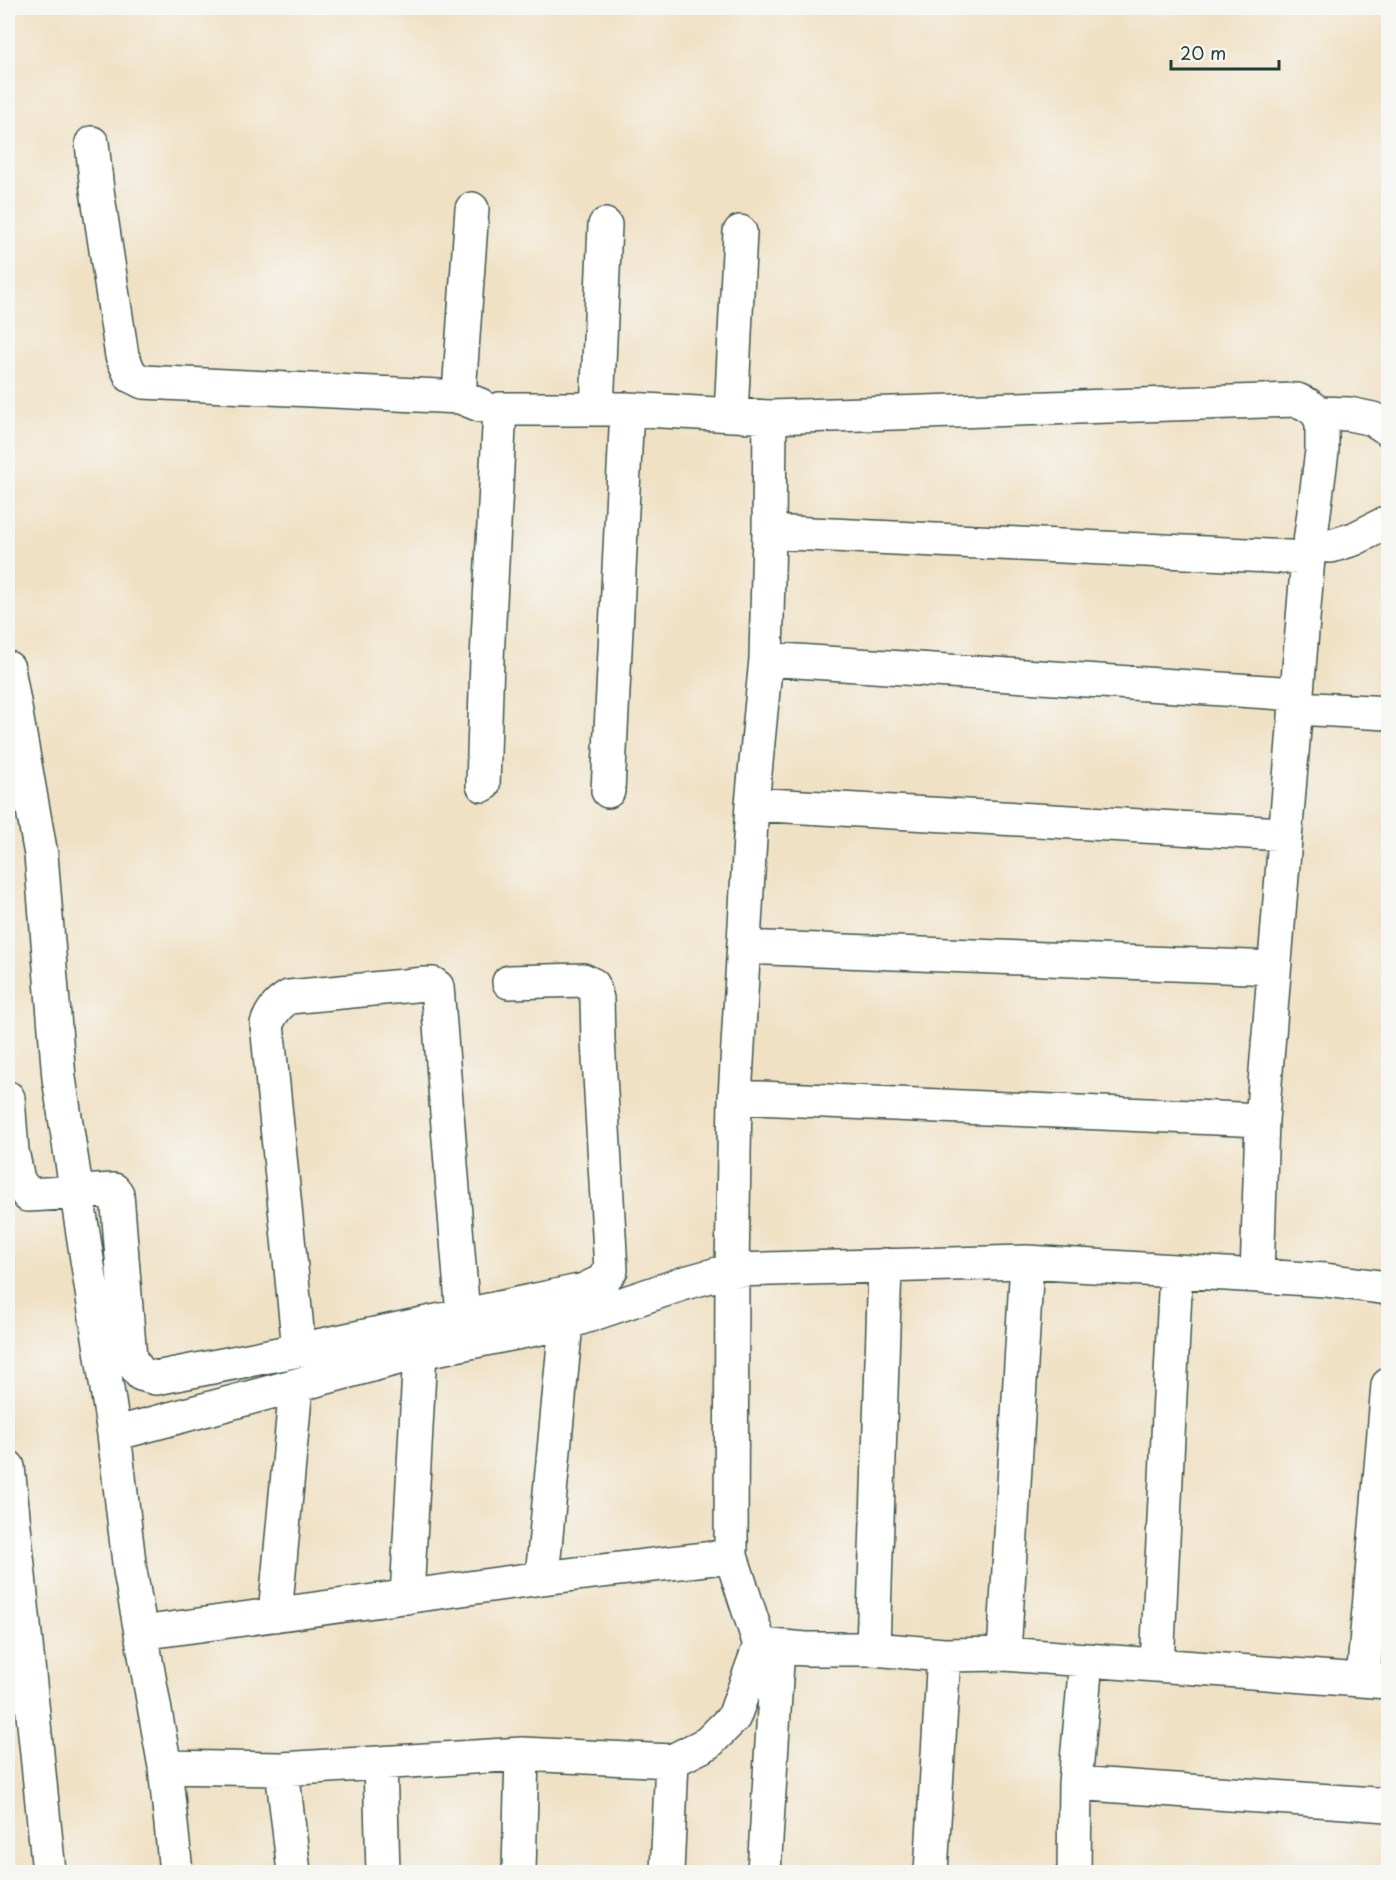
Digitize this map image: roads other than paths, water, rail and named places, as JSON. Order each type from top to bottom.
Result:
[{"type":"street","points":[[92,143],[122,356],[131,376],[143,382],[460,397],[475,404],[500,409],[612,409],[770,417],[1297,400],[1318,413],[1322,423],[1322,451],[1309,551],[1262,1120],[1257,1276]]},
{"type":"street","points":[[460,397],[471,209]]},
{"type":"street","points":[[605,225],[612,409],[608,791]]},
{"type":"street","points":[[730,415],[740,232]]},
{"type":"street","points":[[483,785],[500,409]]},
{"type":"street","points":[[1318,413],[1349,414],[1373,419],[1389,429]]},
{"type":"street","points":[[764,1872],[769,1646],[731,1556],[732,1270],[735,1097],[752,804],[766,659],[770,417]]},
{"type":"street","points":[[769,532],[1309,551],[1354,539],[1389,522]]},
{"type":"street","points":[[766,659],[1296,701],[1389,713]]},
{"type":"street","points":[[8,668],[14,733],[41,855],[59,1078],[114,1434],[130,1571],[165,1767],[176,1872]]},
{"type":"street","points":[[752,804],[1285,834]]},
{"type":"street","points":[[744,947],[1274,968]]},
{"type":"street","points":[[8,1098],[13,1181],[28,1195],[114,1190],[117,1194],[130,1359],[141,1374],[156,1378],[584,1290],[601,1282],[612,1270],[598,1051],[597,999],[593,985],[583,980],[509,982]]},
{"type":"street","points":[[299,1350],[267,1024],[270,1016],[282,1001],[289,997],[425,984],[433,984],[438,988],[463,1316]]},
{"type":"street","points":[[735,1097],[1262,1120]]},
{"type":"street","points":[[114,1434],[420,1352],[566,1323],[732,1270],[1027,1262],[1325,1280],[1389,1288]]},
{"type":"street","points":[[1004,1654],[1027,1262]]},
{"type":"street","points":[[873,1649],[885,1265]]},
{"type":"street","points":[[1156,1665],[1176,1271]]},
{"type":"street","points":[[542,1578],[566,1323]]},
{"type":"street","points":[[407,1597],[420,1352]]},
{"type":"street","points":[[769,1646],[806,1649],[873,1649],[944,1655],[1004,1654],[1376,1681],[1389,1385]]},
{"type":"street","points":[[274,1615],[296,1386]]},
{"type":"street","points":[[8,1467],[49,1872]]},
{"type":"street","points":[[141,1633],[542,1578],[731,1556]]},
{"type":"street","points":[[165,1767],[282,1769],[522,1754],[672,1761],[708,1743],[734,1717],[769,1646]]},
{"type":"street","points":[[932,1872],[944,1655]]},
{"type":"street","points":[[1074,1872],[1075,1783],[1086,1661]]},
{"type":"street","points":[[519,1872],[522,1754]]},
{"type":"street","points":[[667,1872],[672,1761]]},
{"type":"street","points":[[380,1763],[383,1872]]},
{"type":"street","points":[[282,1769],[294,1872]]},
{"type":"street","points":[[1075,1783],[1389,1805]]}]
